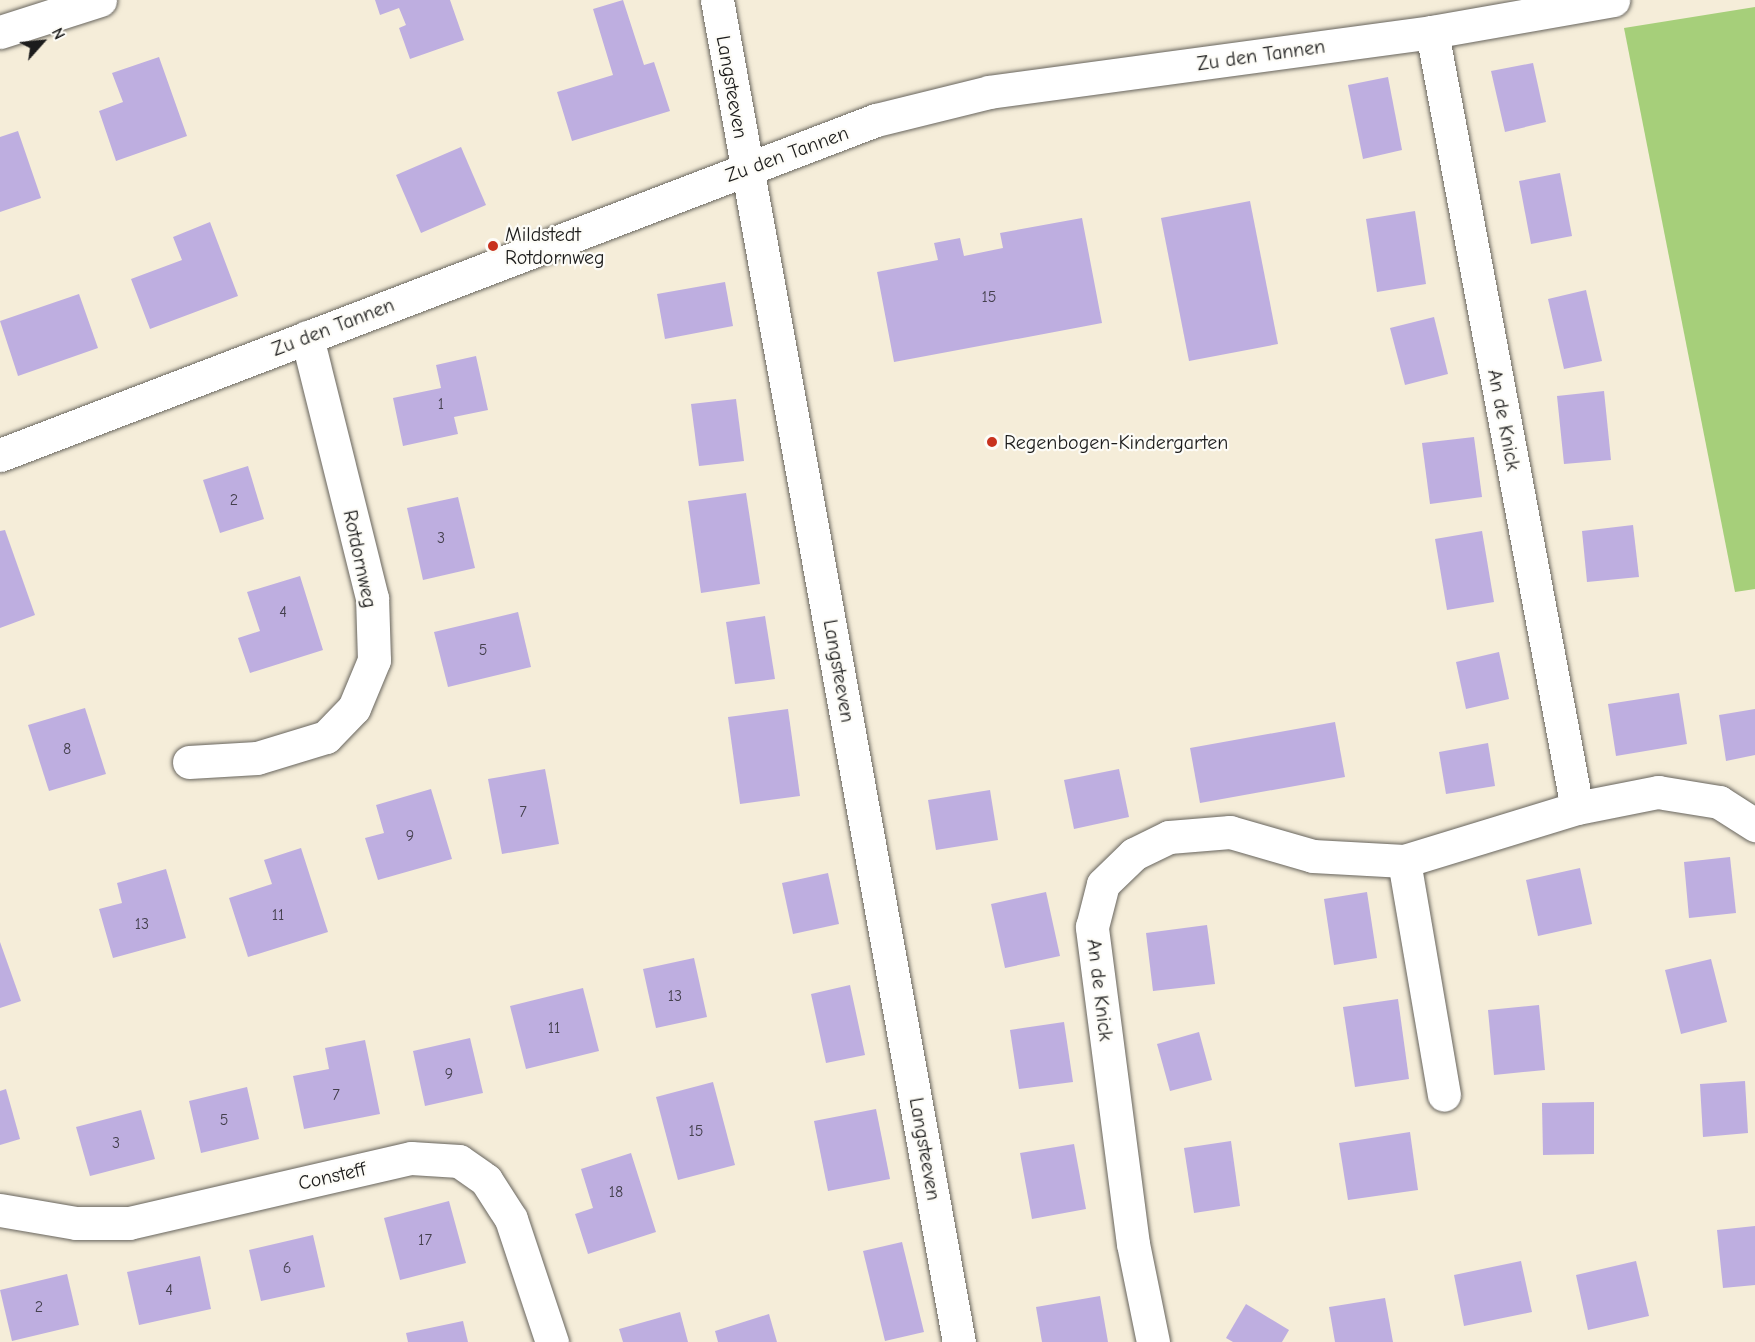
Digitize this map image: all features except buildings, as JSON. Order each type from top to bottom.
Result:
[{"type":"street","points":[[0,32],[100,0]]},
{"type":"street","name":"Langsteeven","points":[[717,0],[881,899],[959,1342]]},
{"type":"street","name":"Zu den Tannen","points":[[0,455],[876,120],[989,92],[1432,32],[1613,0]]},
{"type":"street","name":"An de Knick","points":[[1432,32],[1576,808]]},
{"type":"street","name":"Rotdornweg","points":[[189,762],[257,758],[326,737],[354,708],[374,660],[372,598],[307,337]]},
{"type":"street","name":"An de Knick","points":[[1153,1342],[1133,1244],[1092,927],[1103,884],[1134,854],[1169,837],[1230,832],[1313,856],[1404,861],[1576,808],[1658,792],[1719,802],[1755,825]]},
{"type":"street","points":[[1404,861],[1444,1095]]},
{"type":"street","name":"Consteff","points":[[0,1210],[76,1223],[129,1223],[411,1158],[459,1161],[486,1180],[511,1219],[552,1342]]},
{"type":"green space","points":[[1755,7],[1755,589],[1735,592],[1624,28]]},
{"type":"place","name":"Mildstedt Rotdornweg","points":[[493,246]]},
{"type":"place","name":"Regenbogen-Kindergarten","points":[[992,442]]}]
